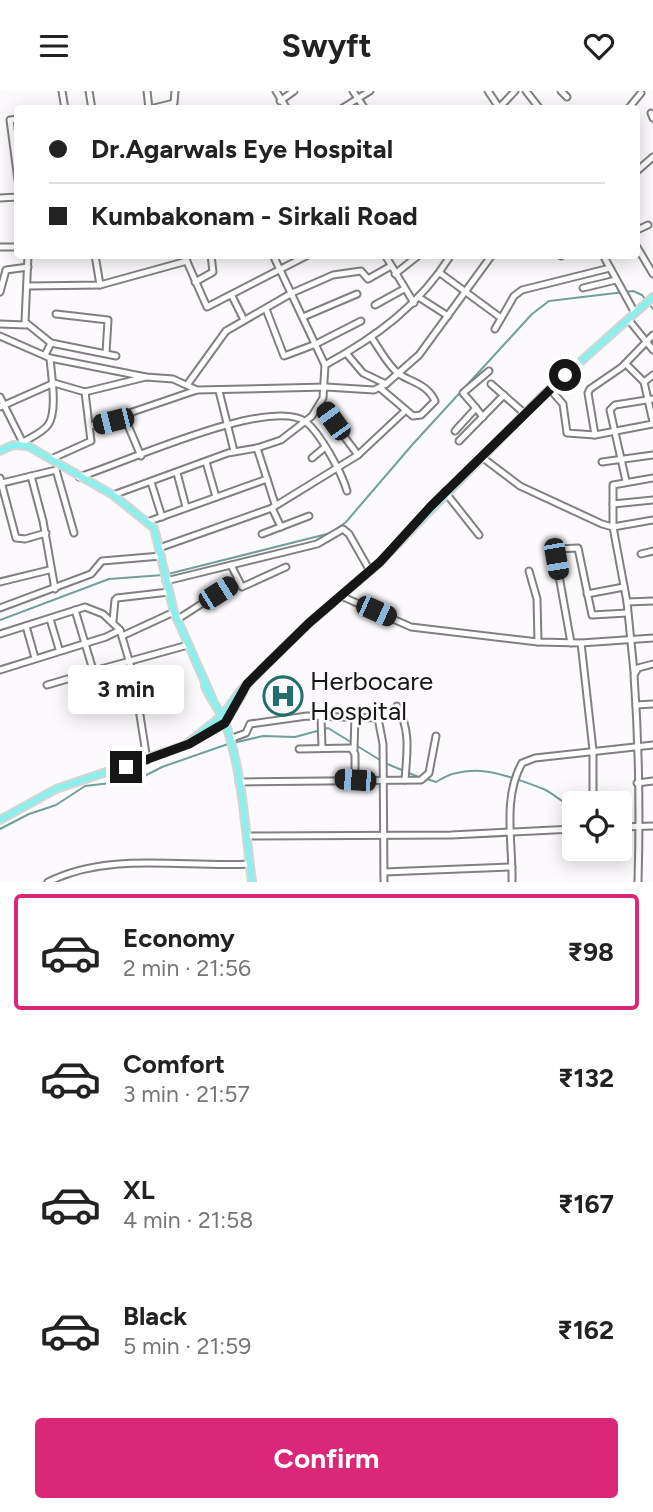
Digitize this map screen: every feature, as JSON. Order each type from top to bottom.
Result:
[{"type":"main road","points":[[0,820],[56,789],[184,746],[224,719],[247,684],[309,623],[370,571],[524,413],[649,301]]},
{"type":"main road","points":[[2,449],[24,443],[113,495],[148,523],[159,547],[176,615],[224,719],[239,782],[252,882]]},
{"type":"main road","points":[[2,449],[32,448]]},
{"type":"main road","points":[[183,629],[208,695],[213,700]]},
{"type":"street","points":[[166,105],[174,103],[175,91]]},
{"type":"street","points":[[276,91],[284,105]]},
{"type":"street","points":[[280,101],[294,91]]},
{"type":"street","points":[[353,91],[362,105]]},
{"type":"street","points":[[348,105],[370,91]]},
{"type":"street","points":[[499,105],[516,91]]},
{"type":"street","points":[[526,91],[537,105]]},
{"type":"street","points":[[561,91],[567,97]]},
{"type":"street","points":[[631,105],[641,93]]},
{"type":"street","points":[[0,120],[14,120]]},
{"type":"street","points":[[10,120],[14,150]]},
{"type":"street","points":[[640,229],[648,225]]},
{"type":"street","points":[[640,252],[653,274]]},
{"type":"street","points":[[26,325],[28,259]]},
{"type":"street","points":[[96,259],[100,285]]},
{"type":"street","points":[[27,286],[100,285],[182,259]]},
{"type":"street","points":[[185,259],[207,307],[300,259]]},
{"type":"street","points":[[195,282],[213,272],[211,259]]},
{"type":"street","points":[[113,495],[234,451],[257,448],[281,440],[306,422],[320,404],[326,387],[325,365],[274,259]]},
{"type":"street","points":[[387,259],[414,303]]},
{"type":"street","points":[[395,274],[414,259]]},
{"type":"street","points":[[325,365],[371,337],[414,303],[449,259]]},
{"type":"street","points":[[91,426],[197,390],[383,386],[419,355],[489,259]]},
{"type":"street","points":[[605,259],[635,313]]},
{"type":"street","points":[[187,385],[216,342],[244,320],[292,293],[333,275],[361,271],[368,279],[391,266]]},
{"type":"street","points":[[0,292],[6,270],[28,267]]},
{"type":"street","points":[[495,329],[514,296],[532,285],[610,268]]},
{"type":"street","points":[[440,273],[467,290],[501,318]]},
{"type":"street","points":[[583,288],[616,280]]},
{"type":"street","points":[[375,305],[404,289]]},
{"type":"street","points":[[303,317],[357,294]]},
{"type":"street","points":[[232,296],[244,320]]},
{"type":"street","points":[[420,297],[448,316]]},
{"type":"street","points":[[266,309],[283,355],[288,356],[361,321]]},
{"type":"street","points":[[56,314],[108,320],[106,353]]},
{"type":"street","points":[[628,319],[653,350]]},
{"type":"street","points":[[0,324],[26,325],[51,343],[116,356]]},
{"type":"street","points":[[595,435],[588,393],[598,381],[626,364],[653,335]]},
{"type":"street","points":[[0,336],[48,357],[146,377],[173,379],[197,390]]},
{"type":"street","points":[[346,353],[363,373],[383,386],[406,410],[417,417],[435,401],[424,387],[398,374],[371,337]]},
{"type":"street","points":[[0,397],[2,406],[24,443],[49,425],[54,383],[48,357],[51,343]]},
{"type":"street","points":[[550,389],[563,404],[567,433],[595,435],[653,423],[651,400],[643,383],[626,364]]},
{"type":"street","points":[[482,417],[463,393],[489,371]]},
{"type":"street","points":[[643,383],[653,375]]},
{"type":"street","points":[[2,406],[54,383],[85,391],[146,377]]},
{"type":"street","points":[[491,384],[524,413]]},
{"type":"street","points":[[51,459],[91,441],[85,391]]},
{"type":"street","points":[[219,391],[234,451]]},
{"type":"street","points":[[459,441],[504,395]]},
{"type":"street","points":[[626,481],[611,407],[651,400]]},
{"type":"street","points":[[320,404],[358,455]]},
{"type":"street","points":[[455,431],[476,408]]},
{"type":"street","points":[[159,547],[273,506],[358,455],[406,410]]},
{"type":"street","points":[[124,416],[141,456]]},
{"type":"street","points":[[79,477],[226,424],[253,418],[286,417],[306,422],[338,468],[346,491]]},
{"type":"street","points":[[257,448],[281,527]]},
{"type":"street","points":[[312,458],[324,448]]},
{"type":"street","points":[[602,462],[653,454]]},
{"type":"street","points":[[483,458],[520,487],[613,527],[653,520]]},
{"type":"street","points":[[206,462],[216,497]]},
{"type":"street","points":[[46,533],[25,539],[16,538],[1,481],[65,467]]},
{"type":"street","points":[[56,470],[74,533]]},
{"type":"street","points":[[177,473],[187,507]]},
{"type":"street","points":[[31,476],[46,533],[55,589]]},
{"type":"street","points":[[638,882],[634,671],[612,504],[614,483],[653,478]]},
{"type":"street","points":[[148,523],[267,479]]},
{"type":"street","points":[[151,482],[162,517]]},
{"type":"street","points":[[446,492],[479,534]]},
{"type":"street","points":[[612,504],[653,500]]},
{"type":"street","points":[[262,534],[309,516]]},
{"type":"street","points":[[165,579],[317,544],[343,529],[349,534],[370,571]]},
{"type":"street","points":[[571,643],[556,559],[557,549],[578,548],[592,615],[627,613]]},
{"type":"street","points":[[641,554],[653,551]]},
{"type":"street","points":[[0,608],[91,574],[102,561],[161,557]]},
{"type":"street","points":[[231,565],[237,581],[245,587],[286,567]]},
{"type":"street","points":[[0,582],[50,570]]},
{"type":"street","points":[[530,571],[537,599],[538,642]]},
{"type":"street","points":[[0,670],[59,649],[176,615],[237,581]]},
{"type":"street","points":[[587,594],[624,587]]},
{"type":"street","points":[[113,621],[116,599],[169,592]]},
{"type":"street","points":[[341,596],[411,627],[538,642],[581,643],[653,638]]},
{"type":"street","points":[[627,603],[653,601]]},
{"type":"street","points":[[0,634],[89,607],[113,621],[121,633],[137,693],[147,760]]},
{"type":"street","points":[[75,610],[93,670]]},
{"type":"street","points":[[50,618],[59,649]]},
{"type":"street","points":[[26,626],[35,658]]},
{"type":"street","points":[[581,643],[593,750],[593,791]]},
{"type":"street","points":[[47,685],[188,645]]},
{"type":"street","points":[[634,671],[653,664]]},
{"type":"street","points":[[102,669],[111,694]]},
{"type":"street","points":[[81,675],[89,703]]},
{"type":"street","points":[[636,705],[653,704]]},
{"type":"street","points":[[397,706],[408,733],[405,780]]},
{"type":"street","points":[[355,715],[355,780]]},
{"type":"street","points":[[321,716],[323,748]]},
{"type":"street","points":[[230,742],[244,735],[254,722],[321,716],[375,716],[381,722],[384,882]]},
{"type":"street","points":[[239,782],[383,781],[424,778],[436,736]]},
{"type":"street","points":[[512,882],[512,787],[522,763],[536,758],[593,750],[653,745]]},
{"type":"street","points":[[299,749],[354,750]]},
{"type":"street","points":[[637,783],[653,781]]},
{"type":"street","points":[[632,827],[653,826]]},
{"type":"street","points":[[248,836],[511,833],[562,830]]},
{"type":"street","points":[[48,882],[106,863],[146,862],[197,867],[250,865]]},
{"type":"street","points":[[384,872],[512,867]]},
{"type":"waterway","points":[[168,574],[331,533],[346,522],[412,445],[532,314],[549,301],[633,291],[642,295],[653,309]]},
{"type":"waterway","points":[[0,620],[109,579],[163,575]]},
{"type":"waterway","points":[[233,743],[263,736],[295,737],[328,728],[380,760]]},
{"type":"waterway","points":[[0,829],[29,814],[56,805],[85,786],[137,780],[162,767],[228,744]]},
{"type":"waterway","points":[[385,763],[421,778]]},
{"type":"waterway","points":[[427,779],[436,782],[462,772],[489,772],[541,788],[562,801]]},
{"type":"place","name":"Herbocare Hospital","points":[[283,696]]},
{"type":"route","points":[[126,767],[189,744],[225,723],[247,684],[309,623],[380,562],[431,506],[499,443],[524,413],[565,375]]}]
